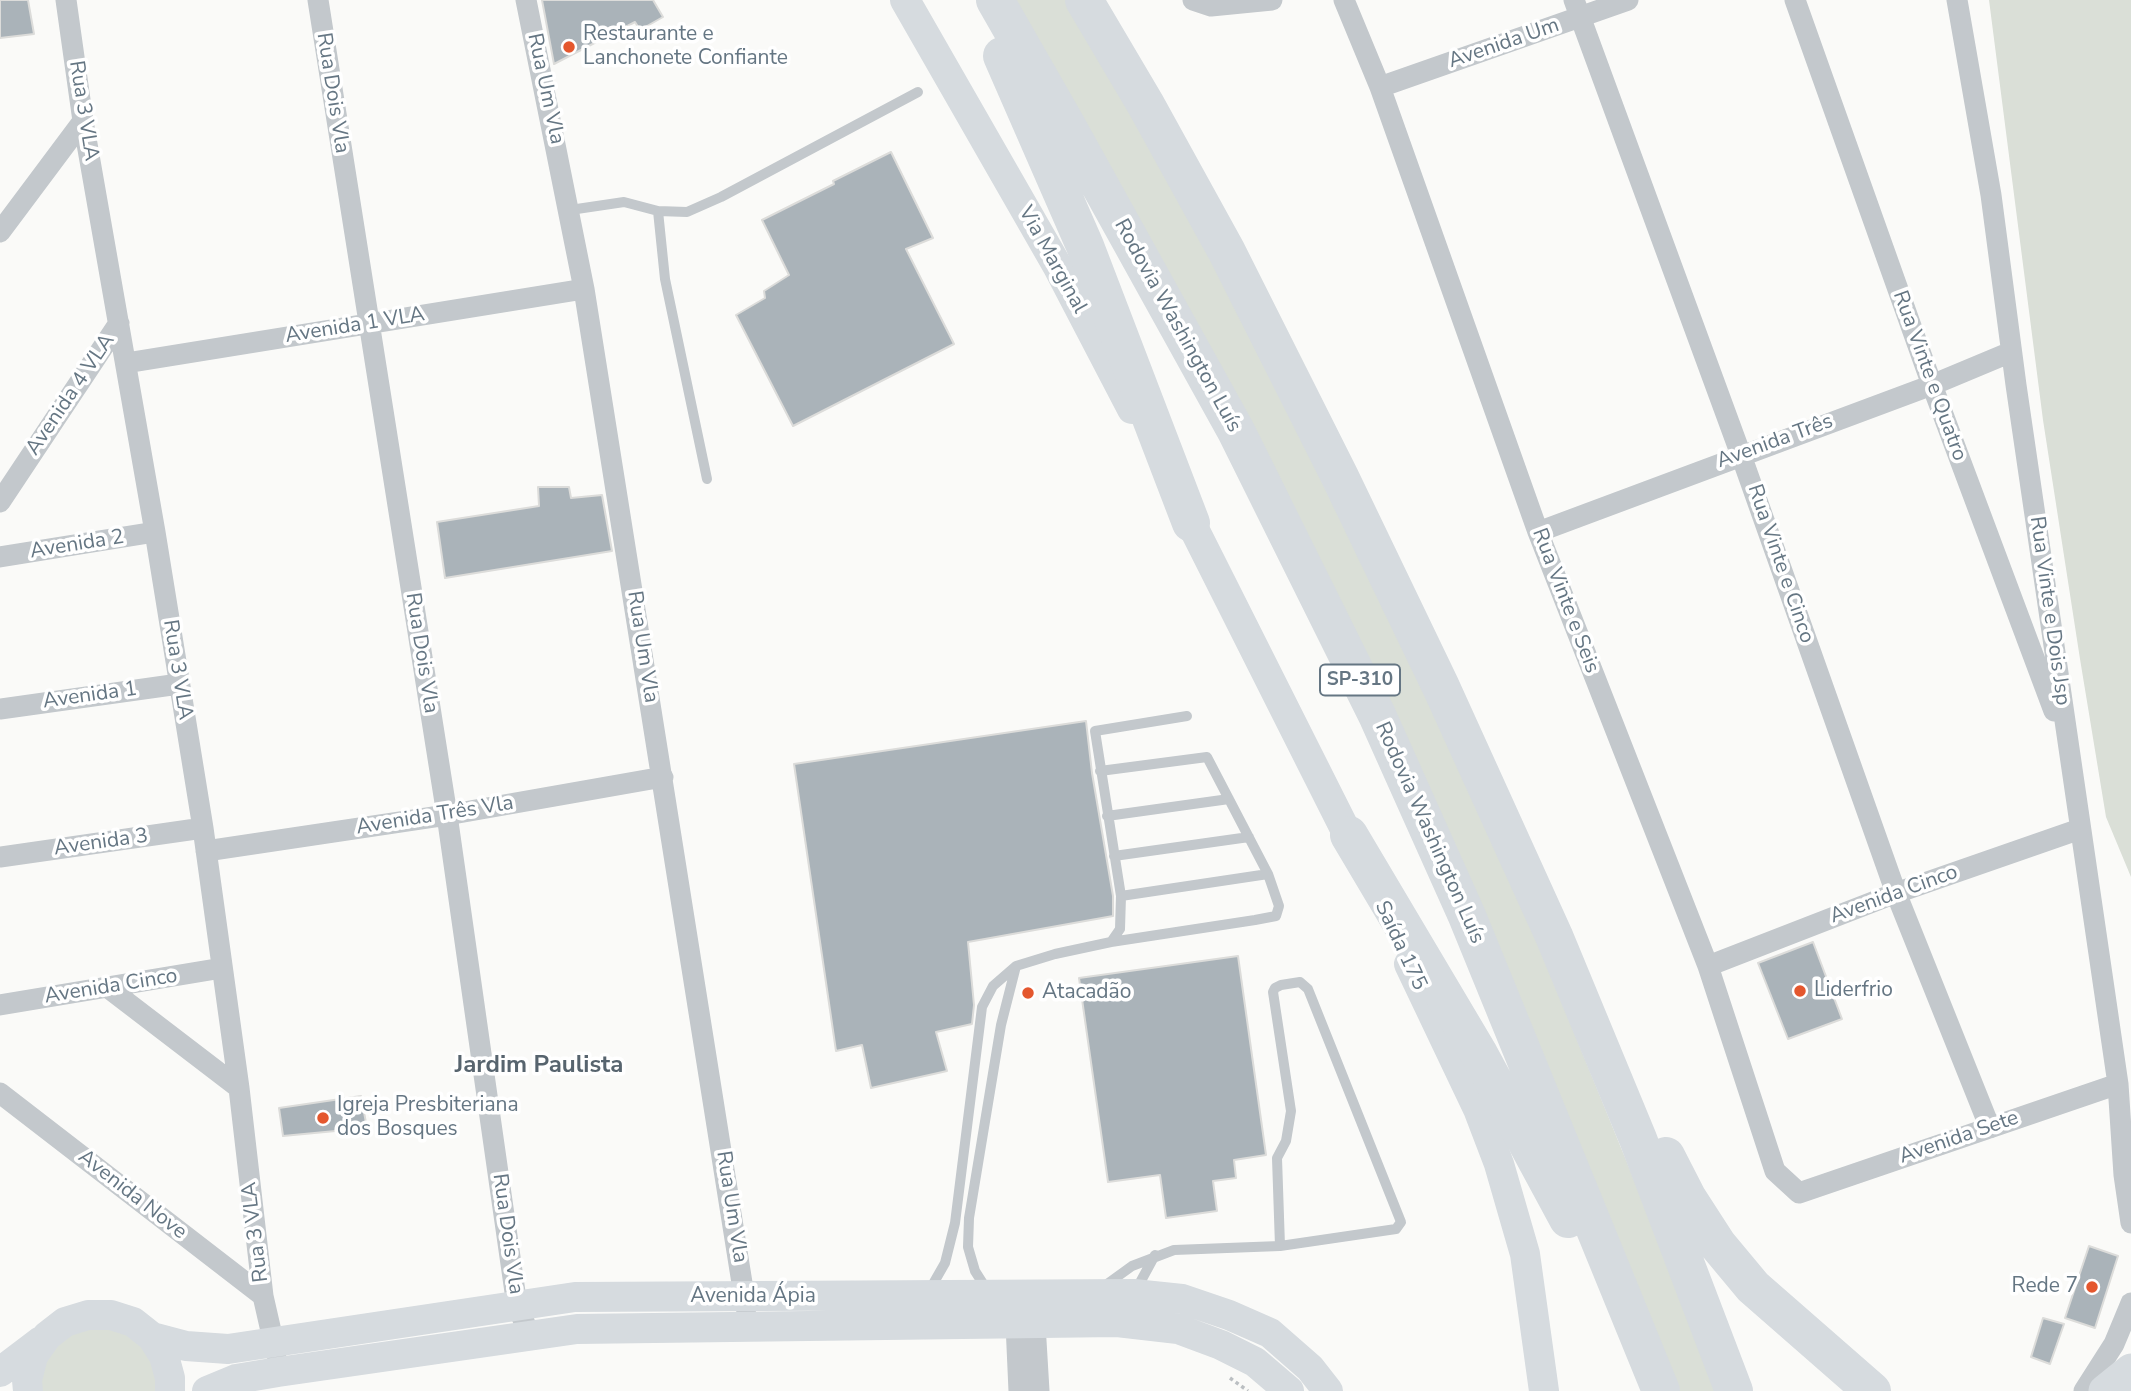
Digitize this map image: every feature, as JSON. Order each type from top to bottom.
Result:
[{"type":"highway","points":[[976,0],[1085,246],[1191,523]]},
{"type":"highway","name":"Rodovia Washington Luís","points":[[995,0],[1236,432],[1377,715],[1472,929],[1658,1385]]},
{"type":"highway","name":"SP-310","points":[[1084,0],[1146,105],[1227,252],[1340,477],[1435,675],[1554,936],[1638,1139],[1734,1391]]},
{"type":"highway","points":[[1349,835],[1479,1054],[1658,1385]]},
{"type":"highway","points":[[1554,936],[1688,1197],[1718,1245],[1753,1287],[1872,1391]]},
{"type":"main road","points":[[2105,1391],[2131,1370]]},
{"type":"street","name":"Rua 3 VLA","points":[[66,0],[83,121],[203,828],[239,1088],[263,1296],[278,1372]]},
{"type":"street","name":"Rua Dois Vla","points":[[318,0],[447,815],[517,1306],[530,1335]]},
{"type":"street","name":"Rua Um Vla","points":[[526,0],[584,289],[748,1327]]},
{"type":"street","name":"Via Marginal","points":[[905,0],[1058,267],[1191,523]]},
{"type":"street","points":[[1193,0],[1212,6],[1272,0]]},
{"type":"street","name":"Rua Vinte e Seis","points":[[1344,0],[1380,87],[1538,531],[1708,966],[1775,1171],[1800,1193]]},
{"type":"street","name":"Avenida Um","points":[[1380,87],[1577,9],[1628,0]]},
{"type":"street","name":"Rua Vinte e Quatro","points":[[1795,0],[1932,385],[2069,749]]},
{"type":"street","name":"Rua Vinte e Dois Jsp","points":[[1957,0],[1991,195],[2080,829],[2124,1087],[2131,1223]]},
{"type":"street","name":"Rua Vinte e Cinco","points":[[1577,9],[1741,454],[1896,893],[1990,1128]]},
{"type":"street","points":[[0,232],[83,121]]},
{"type":"street","name":"Avenida 1 VLA","points":[[126,363],[584,289]]},
{"type":"street","name":"Avenida 4 VLA","points":[[0,502],[119,323]]},
{"type":"street","name":"Avenida Três","points":[[1538,531],[1932,385],[2011,352]]},
{"type":"street","name":"Saída 175","points":[[1191,523],[1349,835],[1443,1040],[1478,1109],[1499,1164],[1525,1254],[1544,1391]]},
{"type":"street","name":"Avenida 2","points":[[0,556],[155,533]]},
{"type":"street","name":"Avenida 1","points":[[0,709],[179,684]]},
{"type":"street","name":"Avenida Três Vla","points":[[206,851],[447,815],[663,777]]},
{"type":"street","name":"Avenida 3","points":[[0,857],[203,828]]},
{"type":"street","name":"Avenida Cinco","points":[[1708,966],[1896,893],[2080,829]]},
{"type":"street","name":"Avenida Cinco","points":[[0,1005],[222,968]]},
{"type":"street","points":[[107,987],[239,1088]]},
{"type":"street","name":"Avenida Sete","points":[[1800,1193],[1990,1128],[2124,1087]]},
{"type":"street","name":"Avenida Nove","points":[[0,1093],[263,1296]]},
{"type":"street","name":"Avenida Ápia","points":[[152,1337],[186,1346],[228,1349],[575,1297],[1093,1295],[1221,1345],[1255,1362],[1289,1391]]},
{"type":"street","name":"Avenida Ápia","points":[[207,1391],[236,1379],[577,1329],[1026,1324],[1181,1299],[1229,1315],[1270,1333],[1310,1368],[1328,1391]]},
{"type":"street","points":[[2084,1391],[2114,1344],[2131,1303]]},
{"type":"street","points":[[0,1372],[65,1322],[88,1315],[111,1315],[133,1322],[152,1337],[164,1356],[170,1378],[170,1391]]},
{"type":"street","points":[[1019,1391],[1026,1324]]},
{"type":"street","points":[[1026,1324],[1039,1391]]},
{"type":"street","points":[[28,1391],[27,1380],[33,1356],[47,1336]]},
{"type":"lane","points":[[570,210],[624,202],[658,211],[687,212],[722,197],[918,92]]},
{"type":"lane","points":[[658,211],[665,279],[707,479]]},
{"type":"lane","points":[[1111,942],[1120,929],[1121,896],[1095,731],[1187,716]]},
{"type":"lane","points":[[926,1296],[945,1263],[955,1223],[982,1007],[993,986],[1016,967],[1055,954],[1111,942],[1276,916],[1279,906],[1268,874],[1207,757],[1100,771]]},
{"type":"lane","points":[[1107,816],[1229,799]]},
{"type":"lane","points":[[1114,856],[1249,837]]},
{"type":"lane","points":[[1121,896],[1268,874]]},
{"type":"lane","points":[[990,1295],[975,1271],[968,1247],[969,1218],[1001,1025],[1016,967]]},
{"type":"lane","points":[[1093,1295],[1132,1266],[1174,1250],[1280,1245],[1396,1229],[1401,1222],[1308,989],[1300,982],[1281,985],[1273,992],[1291,1111],[1286,1141],[1277,1158],[1280,1245]]},
{"type":"lane","points":[[1132,1309],[1155,1255]]},
{"type":"shaded area","points":[[1010,0],[1071,0],[1153,140],[1477,794],[1720,1391],[1674,1391],[1582,1158]]},
{"type":"shaded area","points":[[1989,0],[2131,0],[2131,877],[2106,817],[2080,659],[2043,420]]},
{"type":"shaded area","points":[[112,1324],[148,1350],[156,1372],[155,1391],[40,1391],[41,1366],[67,1330]]},
{"type":"building","points":[[0,0],[28,0],[34,34],[0,38]]},
{"type":"building","name":"Restaurante e Lanchonete Confiante","points":[[542,0],[653,0],[663,17],[640,30],[635,22],[554,64]]},
{"type":"building","points":[[891,152],[933,238],[906,249],[954,344],[793,426],[736,315],[765,298],[764,291],[789,275],[762,220]]},
{"type":"building","points":[[538,487],[569,487],[571,498],[602,495],[612,551],[445,578],[437,522],[539,506]]},
{"type":"building","points":[[1086,721],[1113,896],[1113,916],[968,942],[974,1005],[972,1024],[936,1032],[947,1071],[871,1088],[862,1045],[836,1051],[794,764]]},
{"type":"building","name":"Liderfrio","points":[[1813,942],[1842,1019],[1788,1039],[1758,963]]},
{"type":"building","points":[[1238,956],[1266,1155],[1234,1160],[1236,1178],[1213,1181],[1217,1211],[1166,1218],[1160,1175],[1108,1182],[1079,978]]},
{"type":"building","name":"Igreja Presbiteriana dos Bosques","points":[[361,1096],[367,1128],[283,1136],[279,1108]]},
{"type":"building","name":"Rede 7","points":[[2089,1246],[2118,1256],[2095,1328],[2065,1318]]},
{"type":"building","name":"Rede 7","points":[[2043,1318],[2064,1324],[2050,1364],[2031,1357]]},
{"type":"place","name":"Restaurante e Lanchonete Confiante","points":[[569,47]]},
{"type":"place","name":"Liderfrio","points":[[1800,991]]},
{"type":"place","name":"Atacadão","points":[[1028,993]]},
{"type":"place","name":"Igreja Presbiteriana dos Bosques","points":[[323,1118]]},
{"type":"place","name":"Rede 7","points":[[2092,1287]]},
{"type":"district","name":"Jardim Paulista","points":[[539,1066]]}]
